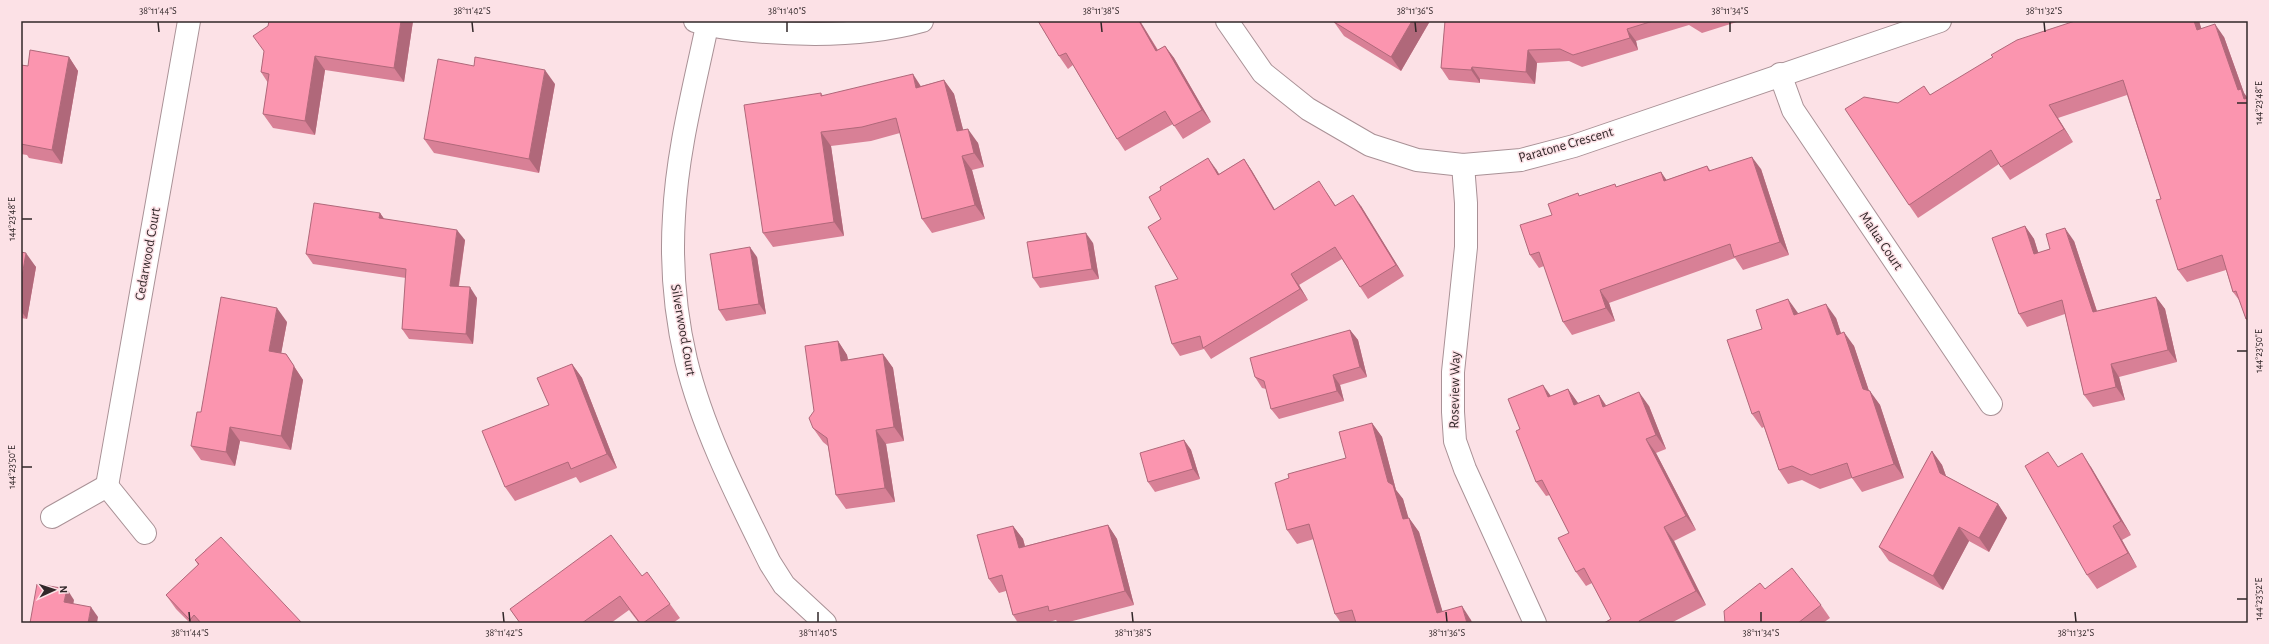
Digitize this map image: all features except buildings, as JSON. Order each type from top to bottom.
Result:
[{"type":"street","name":"Cedarwood Court","points":[[107,486],[189,21]]},
{"type":"street","points":[[701,23],[760,32],[845,34],[905,26],[922,21]]},
{"type":"street","name":"Paratone Crescent","points":[[1226,21],[1263,73],[1308,109],[1370,145],[1417,160],[1463,165],[1521,160],[1574,146],[1780,74],[1940,21]]},
{"type":"street","name":"Silverwood Court","points":[[701,23],[674,214],[673,262],[678,316],[686,359],[700,408],[770,563],[784,585],[825,623]]},
{"type":"street","name":"Malua Court","points":[[1780,74],[1793,110],[1991,404]]},
{"type":"street","name":"Roseview Way","points":[[1463,165],[1466,203],[1466,247],[1453,372],[1452,412],[1455,441],[1464,469],[1535,623]]},
{"type":"street","points":[[52,517],[107,486],[145,533]]}]
